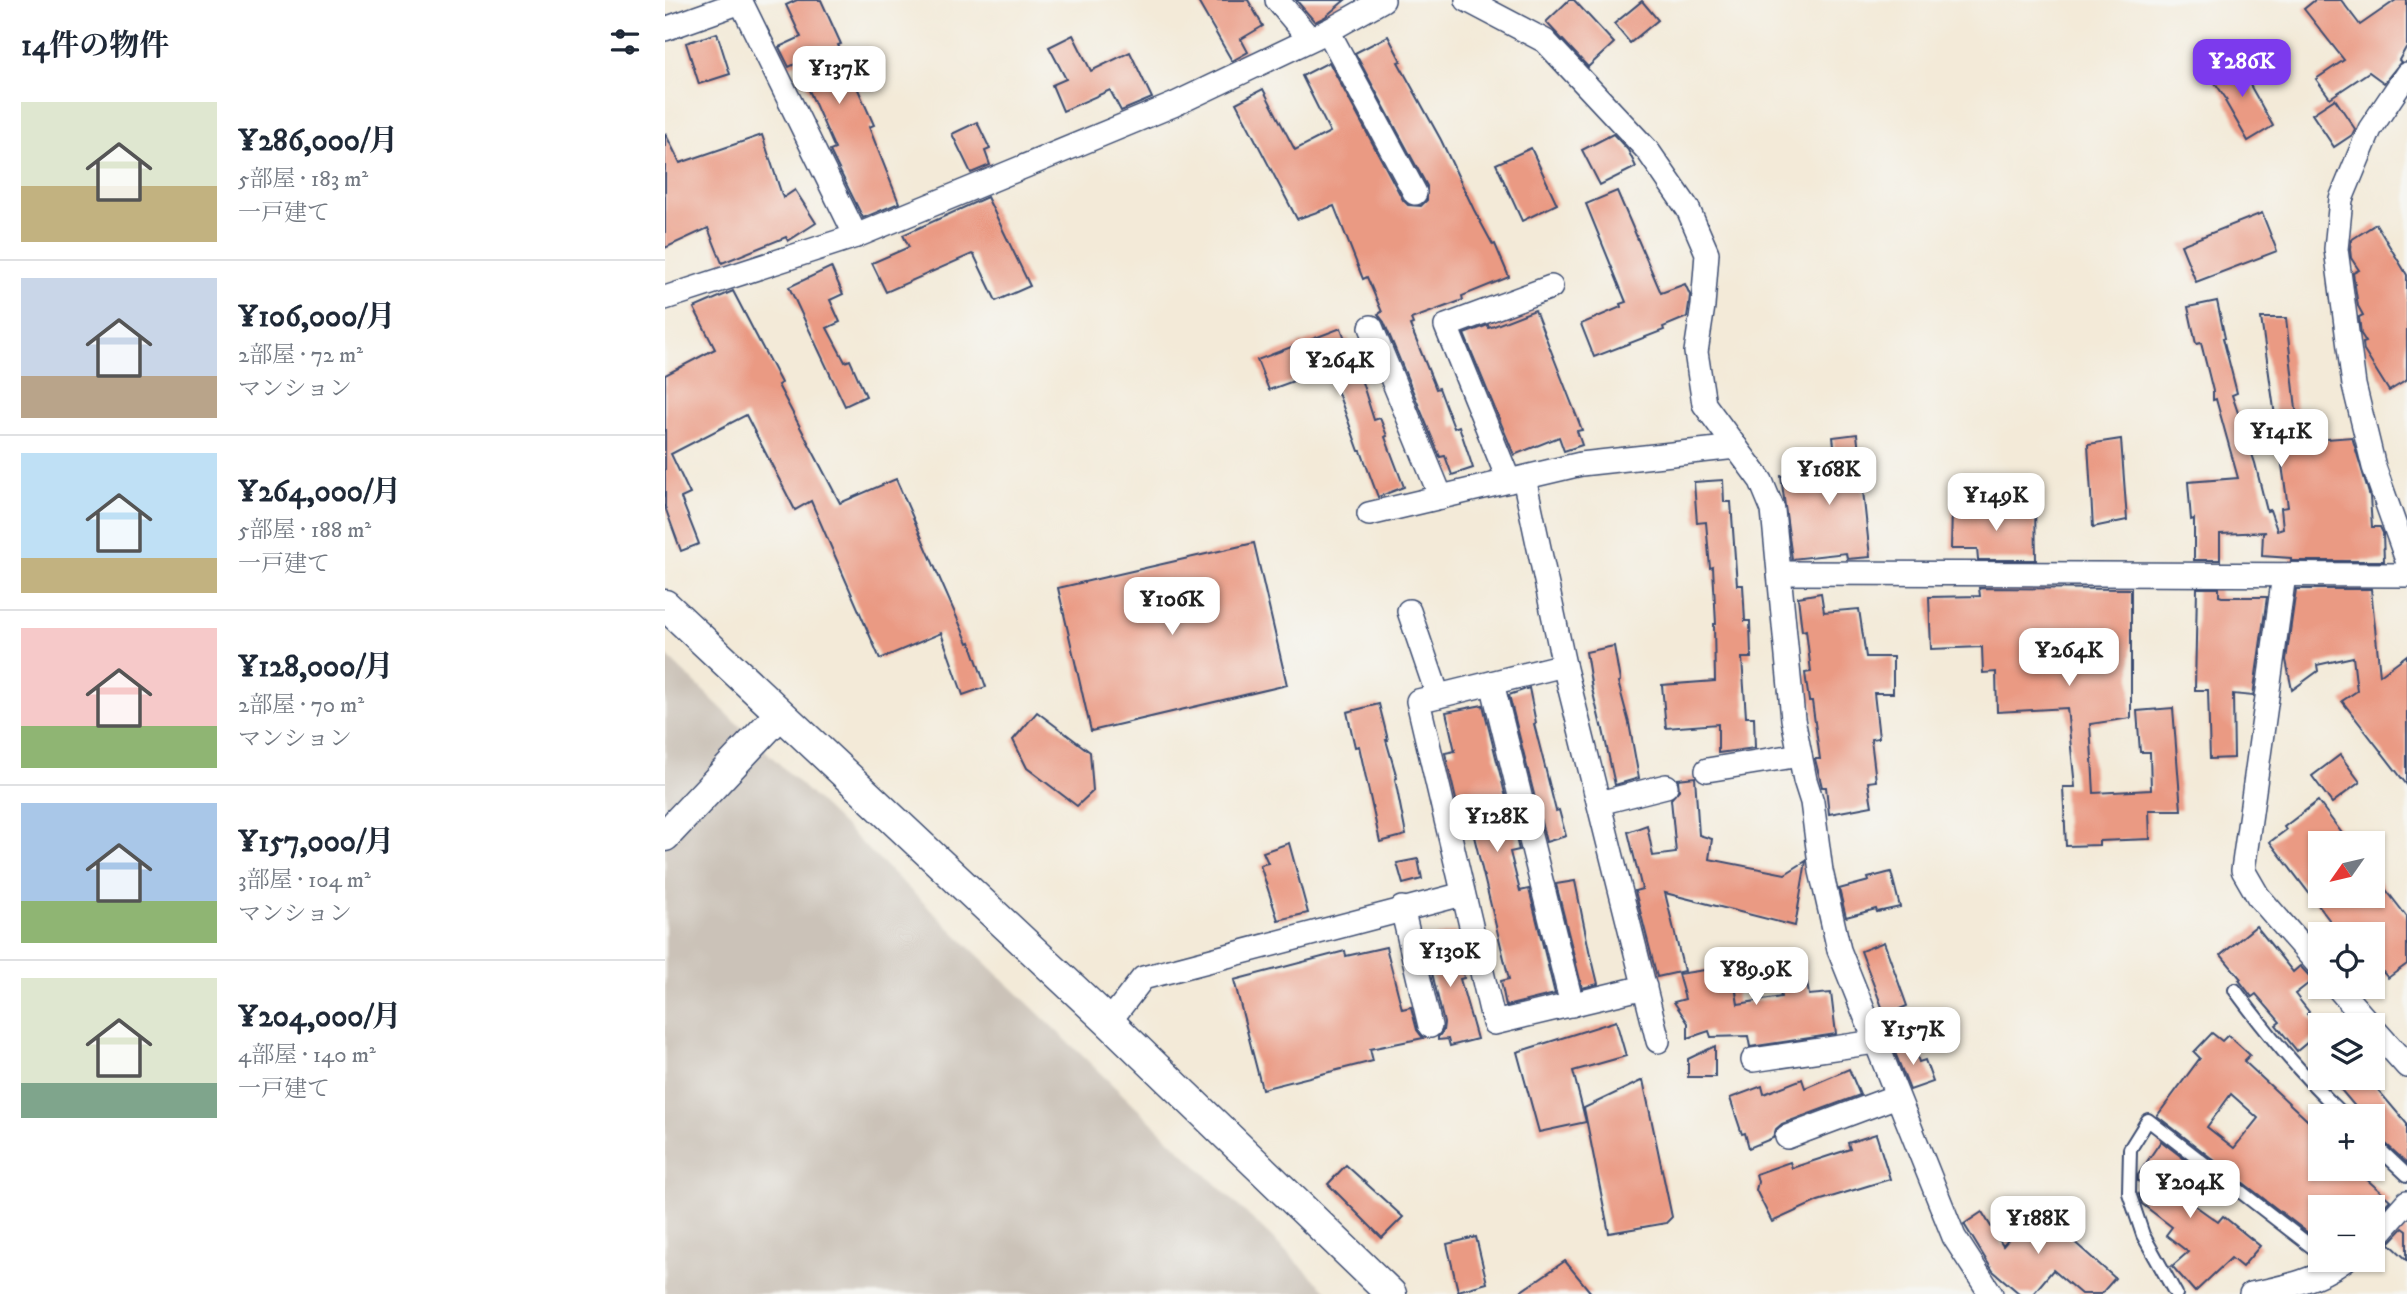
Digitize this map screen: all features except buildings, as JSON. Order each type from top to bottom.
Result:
[{"type":"street","points":[[1277,0],[1319,35],[1415,193]]},
{"type":"street","points":[[665,298],[856,236],[1173,105],[1319,35],[1383,0]]},
{"type":"street","points":[[1467,0],[1545,41],[1648,151],[1688,209],[1707,253],[1696,352],[1704,404],[1762,481],[1773,510],[1793,719],[1812,802],[1821,871],[1839,950],[1954,1237],[1991,1294]]},
{"type":"street","points":[[665,29],[741,1],[856,236]]},
{"type":"street","points":[[2407,74],[2370,129],[2341,199],[2336,249],[2354,385],[2374,467],[2407,560]]},
{"type":"street","points":[[1552,287],[1447,326],[1516,480],[1658,1041]]},
{"type":"street","points":[[1371,327],[1441,497]]},
{"type":"street","points":[[1369,514],[1581,464],[1736,447]]},
{"type":"street","points":[[1779,573],[2407,575]]},
{"type":"street","points":[[2284,575],[2243,870],[2258,896],[2308,953]]},
{"type":"street","points":[[665,605],[1109,1022],[1391,1294]]},
{"type":"street","points":[[1409,611],[1438,696]]},
{"type":"street","points":[[1564,665],[1419,701],[1494,1023],[1644,987]]},
{"type":"street","points":[[1492,683],[1572,1005]]},
{"type":"street","points":[[665,836],[780,714]]},
{"type":"street","points":[[1707,770],[1800,755]]},
{"type":"street","points":[[1599,803],[1666,786]]},
{"type":"street","points":[[1109,1022],[1143,978],[1463,894]]},
{"type":"street","points":[[1402,908],[1430,1026]]},
{"type":"street","points":[[2348,999],[2360,1013]]},
{"type":"street","points":[[2385,1041],[2407,1066]]},
{"type":"street","points":[[1753,1060],[1875,1042]]},
{"type":"street","points":[[1787,1137],[1896,1096]]},
{"type":"street","points":[[2385,1227],[2407,1202]]},
{"type":"street","points":[[2251,1294],[2294,1289],[2316,1272]]},
{"type":"lane","points":[[2235,990],[2275,1044],[2332,1104]]},
{"type":"lane","points":[[2176,1294],[2143,1235],[2129,1193],[2130,1150],[2148,1120],[2308,1242]]},
{"type":"lane","points":[[2385,1154],[2407,1175]]},
{"type":"shaded area","points":[[665,654],[1330,1294],[665,1294]]}]
